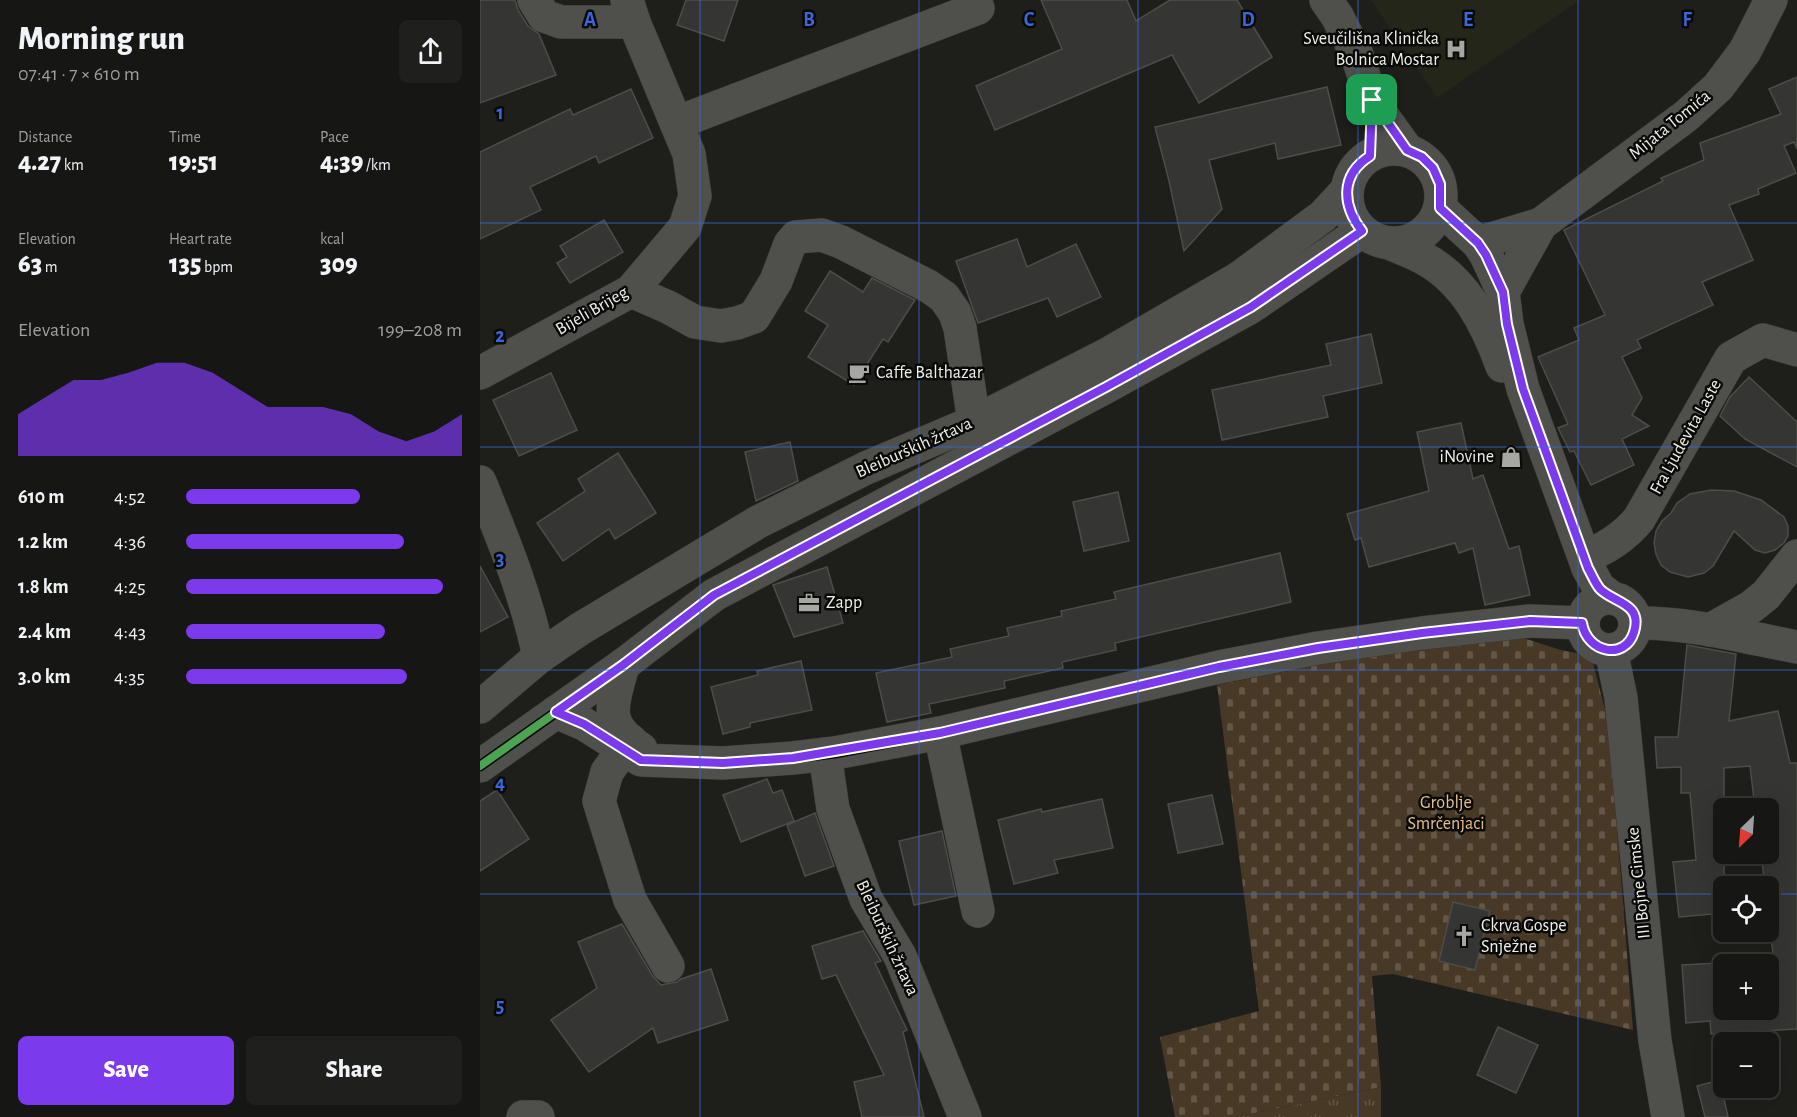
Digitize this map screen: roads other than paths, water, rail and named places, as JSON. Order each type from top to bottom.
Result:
[{"type":"street","points":[[534,0],[544,16],[561,22],[631,11]]},
{"type":"street","points":[[1326,0],[1357,54],[1372,100],[1407,150]]},
{"type":"street","name":"Mijata Tomića","points":[[1478,243],[1540,224],[1686,116],[1718,87],[1745,51],[1771,0]]},
{"type":"street","points":[[675,123],[978,8]]},
{"type":"street","name":"Bijeli Brijeg","points":[[480,373],[631,291],[686,227],[695,196],[689,154],[631,11]]},
{"type":"street","points":[[1370,156],[1372,100]]},
{"type":"street","points":[[1375,237],[1402,243],[1421,235],[1435,220],[1440,208],[1440,184],[1433,168],[1422,157],[1407,150],[1391,148],[1375,152],[1362,161],[1352,174],[1347,190],[1350,212],[1353,219],[1375,237],[1422,257],[1460,285],[1495,346],[1593,610]]},
{"type":"street","name":"Bleiburških žrtava","points":[[480,707],[538,657],[580,629],[758,522],[866,468],[974,422],[1106,355],[1239,278],[1323,216],[1347,190]]},
{"type":"street","points":[[623,665],[612,706],[616,727],[627,745],[641,760],[723,763],[825,754],[940,733],[1219,667],[1318,648],[1530,621],[1593,610],[1626,603],[1634,615],[1635,623],[1631,638],[1618,648],[1602,649],[1594,646],[1587,639],[1593,610],[1599,588],[1584,556],[1523,389],[1507,324],[1503,292],[1478,243],[1440,208]]},
{"type":"street","name":"Mijata Tomića","points":[[1503,292],[1540,224]]},
{"type":"street","points":[[631,291],[695,322],[721,326],[737,323],[754,316],[776,281],[790,244],[795,237],[822,236],[841,242],[928,286],[944,297],[955,313],[960,328],[974,422]]},
{"type":"street","name":"Bleiburških žrtava","points":[[480,766],[623,665],[714,595],[1106,387],[1375,237]]},
{"type":"street","name":"Fra Ljudevita Laste","points":[[1584,556],[1621,536],[1639,519],[1731,358],[1763,340],[1797,350]]},
{"type":"street","points":[[480,482],[505,544],[532,625],[538,657]]},
{"type":"street","points":[[1746,625],[1797,556]]},
{"type":"street","points":[[1635,623],[1655,622],[1710,630],[1746,625],[1797,647]]},
{"type":"street","points":[[1621,698],[1639,664],[1661,637],[1677,626]]},
{"type":"street","name":"III Bojne Cimske","points":[[1611,650],[1621,698],[1655,1041],[1668,1117]]},
{"type":"street","points":[[556,712],[627,745]]},
{"type":"street","points":[[940,733],[978,911]]},
{"type":"street","points":[[627,745],[607,772],[599,801],[630,900],[668,966]]},
{"type":"street","name":"Bleiburških žrtava","points":[[825,754],[833,809],[866,899],[900,956],[965,1117]]},
{"type":"street","points":[[523,1117],[538,1117]]},
{"type":"place","name":"Sveučilišna Klinička Bolnica Mostar","points":[[1456,49]]},
{"type":"place","name":"Caffe Balthazar","points":[[859,373]]},
{"type":"place","name":"iNovine","points":[[1511,457]]},
{"type":"place","name":"Zapp","points":[[809,603]]},
{"type":"place","name":"Ckrva Gospe Snježne","points":[[1464,936]]},
{"type":"park label","name":"Groblje Smrčenjaci","points":[[1446,813]]}]
